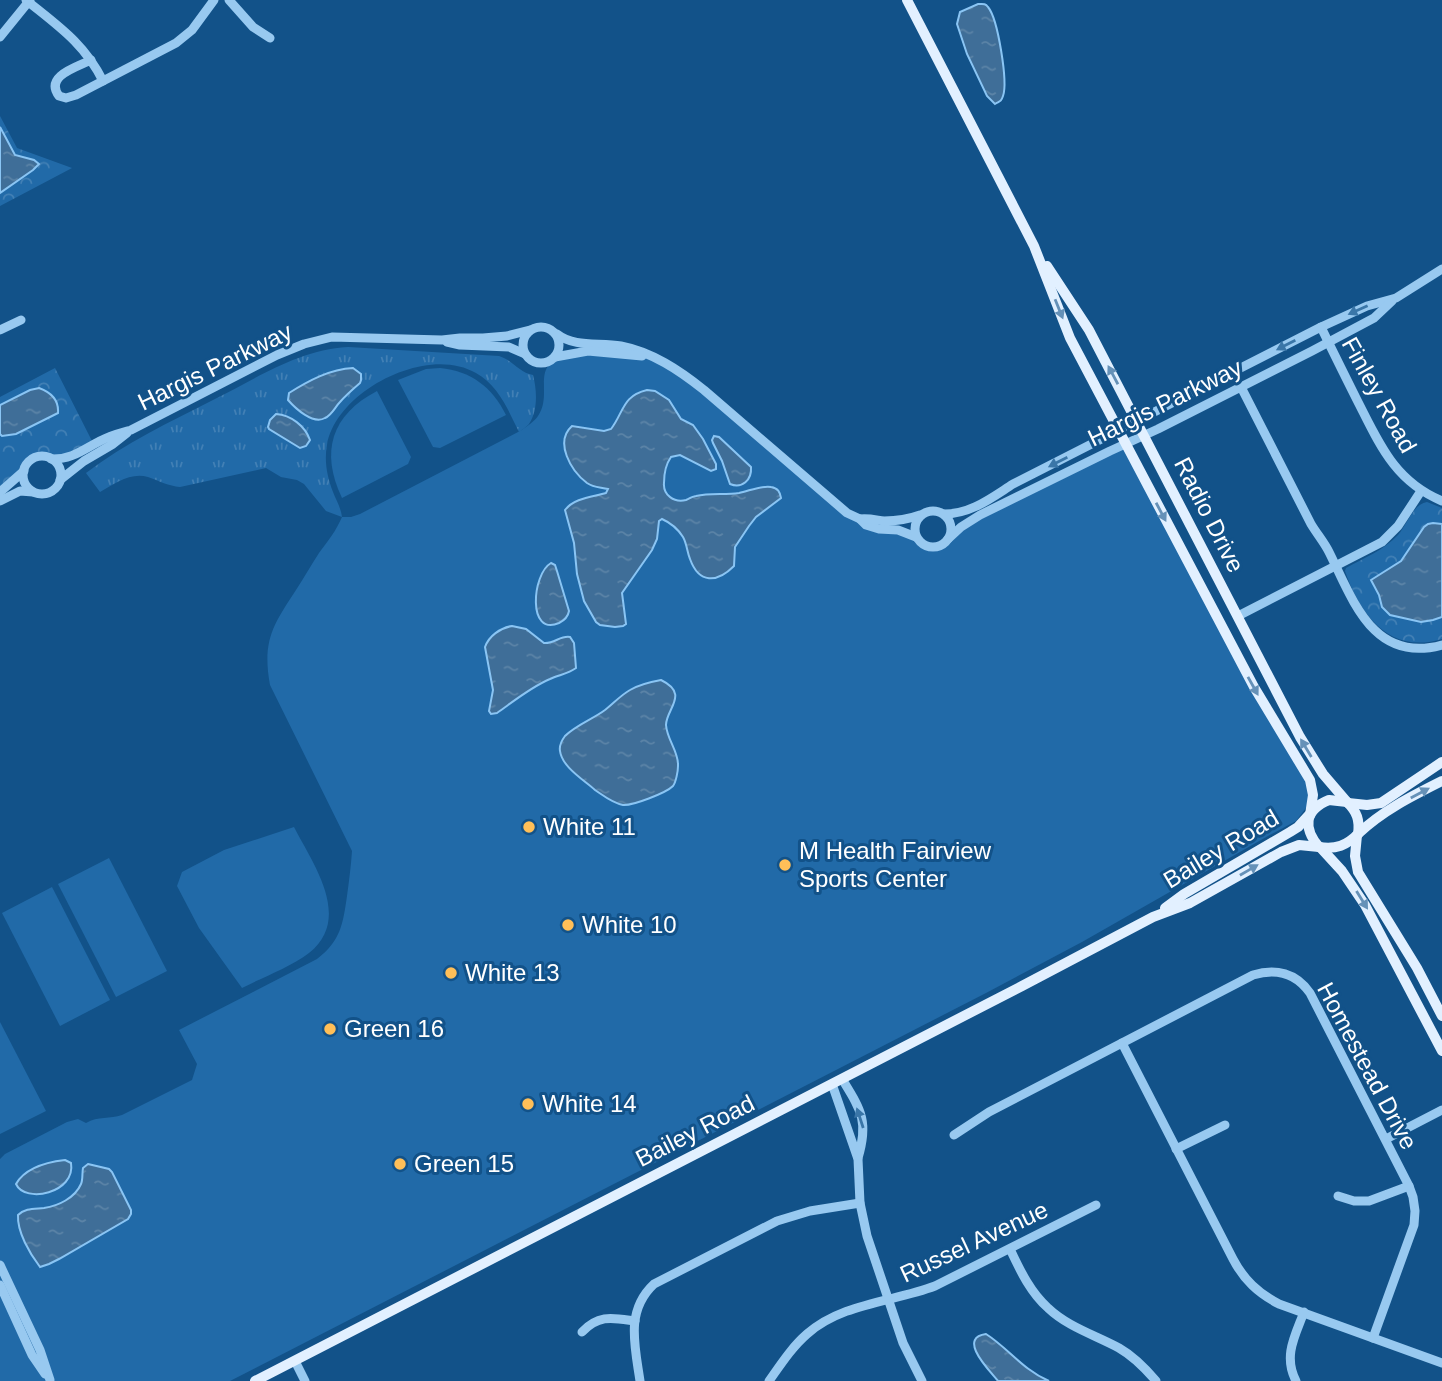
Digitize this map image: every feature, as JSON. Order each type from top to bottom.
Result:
[{"type":"main road","name":"Radio Drive","points":[[907,0],[1034,246],[1089,330],[1307,750],[1323,775],[1347,802]]},
{"type":"main road","name":"Radio Drive","points":[[1034,246],[1070,338],[1259,695],[1307,775],[1312,790],[1309,815]]},
{"type":"main road","points":[[1442,762],[1381,803],[1367,805],[1329,800],[1317,806],[1309,815],[1308,821],[1311,835],[1342,871],[1365,905],[1442,1051]]},
{"type":"main road","points":[[1320,847],[1340,846],[1352,840],[1391,808],[1442,781]]},
{"type":"main road","points":[[1347,802],[1359,822],[1355,856],[1358,872],[1417,968],[1442,1016]]},
{"type":"main road","name":"Bailey Road","points":[[1153,917],[1184,894],[1298,827],[1309,815]]},
{"type":"main road","name":"Bailey Road","points":[[255,1381],[1153,917],[1190,903],[1289,848],[1303,845],[1320,847]]},
{"type":"street","points":[[91,60],[58,77],[55,90],[59,96],[66,98],[76,95],[182,40],[214,0]]},
{"type":"street","points":[[229,0],[253,27],[270,38]]},
{"type":"street","points":[[0,37],[28,1],[71,37],[91,60],[103,81]]},
{"type":"street","name":"Hargis Parkway","points":[[948,539],[980,515],[1241,387],[1374,317],[1396,298],[1442,269]]},
{"type":"street","name":"Hargis Parkway","points":[[944,514],[958,514],[970,510],[1013,484],[1321,327],[1367,306],[1396,298]]},
{"type":"street","points":[[0,330],[21,320]]},
{"type":"street","points":[[650,357],[635,349],[620,346],[574,343],[564,340],[547,327],[536,327],[524,338],[525,354],[529,359],[540,363],[546,363],[555,357],[588,351],[661,360],[684,374],[840,507],[866,525],[902,531],[933,547],[942,545],[951,534],[951,523],[944,514],[933,510],[900,520],[860,519]]},
{"type":"street","name":"Finley Road","points":[[1321,327],[1386,455],[1421,491],[1442,501]]},
{"type":"street","name":"Hargis Parkway","points":[[51,458],[74,456],[108,437],[131,430],[277,355],[304,344],[332,337],[442,340],[507,336],[530,330]]},
{"type":"street","points":[[555,357],[560,346],[557,334]]},
{"type":"street","name":"Hargis Parkway","points":[[442,340],[460,345],[509,347],[525,354]]},
{"type":"street","points":[[1241,387],[1360,614],[1381,636],[1395,644],[1412,648],[1442,645]]},
{"type":"street","name":"Hargis Parkway","points":[[61,480],[131,430]]},
{"type":"street","points":[[0,492],[24,471],[34,458],[51,458],[59,468],[61,480],[50,492],[39,494],[20,491],[0,501]]},
{"type":"street","points":[[24,471],[25,483],[33,492]]},
{"type":"street","points":[[1238,616],[1369,549],[1390,535],[1421,491]]},
{"type":"street","points":[[916,537],[914,527],[922,514]]},
{"type":"street","name":"Homestead Drive","points":[[954,1135],[989,1112],[1253,975],[1269,971],[1290,974],[1306,986],[1310,993],[1409,1186],[1415,1212],[1414,1225],[1373,1338]]},
{"type":"street","points":[[1122,1043],[1246,1280],[1267,1298],[1279,1304],[1442,1363]]},
{"type":"street","points":[[837,1081],[862,1117],[864,1130],[858,1159]]},
{"type":"street","points":[[837,1081],[858,1159],[860,1203],[867,1236],[903,1343],[922,1381]]},
{"type":"street","points":[[1386,1139],[1442,1110]]},
{"type":"street","points":[[1176,1149],[1225,1125]]},
{"type":"street","points":[[1338,1196],[1354,1201],[1369,1201],[1409,1186]]},
{"type":"street","points":[[640,1381],[635,1343],[636,1310],[646,1292],[662,1279],[777,1221],[810,1211],[860,1203]]},
{"type":"street","name":"Russel Avenue","points":[[769,1381],[790,1352],[818,1325],[842,1313],[935,1286],[1096,1205]]},
{"type":"street","points":[[1010,1249],[1028,1285],[1048,1309],[1071,1325],[1120,1349],[1141,1364],[1156,1381]]},
{"type":"street","points":[[0,1265],[40,1350],[50,1381]]},
{"type":"street","points":[[0,1286],[32,1355],[50,1381]]},
{"type":"street","points":[[1296,1381],[1290,1358],[1304,1312]]},
{"type":"street","points":[[582,1332],[601,1319],[635,1321]]},
{"type":"street","points":[[295,1361],[305,1381]]},
{"type":"green space","points":[[0,116],[17,148],[72,168],[0,206]]},
{"type":"green space","points":[[348,347],[499,356],[533,375],[536,400],[532,419],[519,432],[502,399],[491,385],[476,373],[456,366],[433,364],[386,378],[347,407],[334,425],[327,445],[328,475],[342,517],[326,511],[304,484],[281,477],[266,468],[180,487],[148,477],[135,476],[100,492],[86,473],[148,434],[278,366],[312,353]]},
{"type":"green space","name":"M Health Fairview Sports Center","points":[[568,354],[650,357],[684,374],[840,507],[916,537],[921,543],[931,547],[1125,444],[1307,775],[1312,800],[1296,821],[1082,942],[230,1381],[0,1381],[0,1159],[67,1122],[78,1119],[86,1123],[122,1115],[192,1080],[197,1064],[179,1030],[317,959],[340,931],[346,906],[352,851],[270,685],[267,657],[271,634],[281,613],[342,517],[360,514],[527,426],[536,418],[542,407],[545,372],[556,359]]},
{"type":"green space","points":[[55,368],[93,443],[73,453],[59,456],[43,453],[34,455],[0,488],[0,397]]},
{"type":"green space","points":[[440,368],[461,373],[479,382],[494,396],[506,415],[440,448],[433,447],[398,380],[426,369]]},
{"type":"green space","points":[[377,391],[411,457],[408,464],[342,498],[332,465],[334,436],[349,411]]},
{"type":"green space","points":[[1427,502],[1442,508],[1442,639],[1407,641],[1392,636],[1369,616],[1351,587],[1345,571],[1392,540],[1414,511]]},
{"type":"green space","points":[[294,827],[325,891],[329,908],[328,924],[322,939],[309,953],[285,968],[242,988],[199,928],[177,886],[182,872],[224,850]]},
{"type":"green space","points":[[109,858],[167,971],[116,997],[58,884]]},
{"type":"green space","points":[[52,887],[110,1000],[60,1026],[2,913]]},
{"type":"green space","points":[[0,1022],[46,1111],[0,1134]]},
{"type":"water","points":[[978,4],[986,5],[992,14],[1001,51],[1004,89],[1002,99],[995,104],[987,96],[967,54],[957,24],[960,12]]},
{"type":"water","points":[[0,127],[15,155],[39,164],[0,193]]},
{"type":"water","points":[[353,368],[361,374],[360,383],[325,418],[320,420],[310,417],[288,400],[289,393],[312,380],[328,373]]},
{"type":"water","points":[[39,388],[53,397],[58,413],[16,434],[2,436],[0,405]]},
{"type":"water","points":[[647,390],[655,391],[669,400],[681,419],[693,425],[716,464],[716,469],[711,471],[680,455],[671,457],[664,483],[665,491],[670,497],[682,501],[701,495],[739,493],[767,487],[777,489],[781,498],[756,517],[735,547],[734,566],[715,578],[703,577],[698,573],[681,534],[668,522],[662,519],[659,521],[657,539],[652,550],[622,593],[626,624],[615,627],[600,625],[584,601],[565,510],[573,503],[606,493],[608,489],[592,486],[581,478],[570,464],[564,440],[572,426],[604,431],[611,429],[628,400]]},
{"type":"water","points":[[276,414],[292,419],[301,426],[310,440],[306,446],[300,448],[269,429],[270,420]]},
{"type":"water","points":[[714,436],[719,437],[751,467],[750,476],[742,484],[730,484],[712,440]]},
{"type":"water","points":[[1433,523],[1442,524],[1442,617],[1421,622],[1390,615],[1382,607],[1371,580],[1401,561],[1424,527]]},
{"type":"water","points":[[551,563],[555,565],[569,611],[563,621],[549,625],[542,621],[537,613],[536,602],[540,579]]},
{"type":"water","points":[[512,626],[526,629],[544,643],[570,637],[574,643],[576,668],[543,682],[497,713],[491,714],[489,711],[493,690],[485,647],[496,633]]},
{"type":"water","points":[[661,680],[670,685],[675,696],[666,725],[678,761],[675,782],[669,789],[649,799],[627,805],[619,804],[595,790],[569,768],[562,757],[561,743],[569,732],[605,710],[627,692]]},
{"type":"water","points":[[65,1160],[71,1163],[70,1173],[66,1182],[58,1188],[39,1194],[21,1190],[16,1184],[31,1170]]},
{"type":"water","points":[[88,1164],[112,1172],[131,1214],[128,1219],[40,1267],[22,1235],[18,1215],[66,1200],[78,1189],[83,1168]]},
{"type":"water","points":[[986,1334],[1031,1371],[1049,1381],[998,1381],[975,1348],[974,1341]]},
{"type":"place","name":"White 11","points":[[529,827]]},
{"type":"place","name":"M Health Fairview Sports Center","points":[[785,865]]},
{"type":"place","name":"White 10","points":[[568,925]]},
{"type":"place","name":"White 13","points":[[451,973]]},
{"type":"place","name":"Green 16","points":[[330,1029]]},
{"type":"place","name":"White 14","points":[[528,1104]]},
{"type":"place","name":"Green 15","points":[[400,1164]]}]
